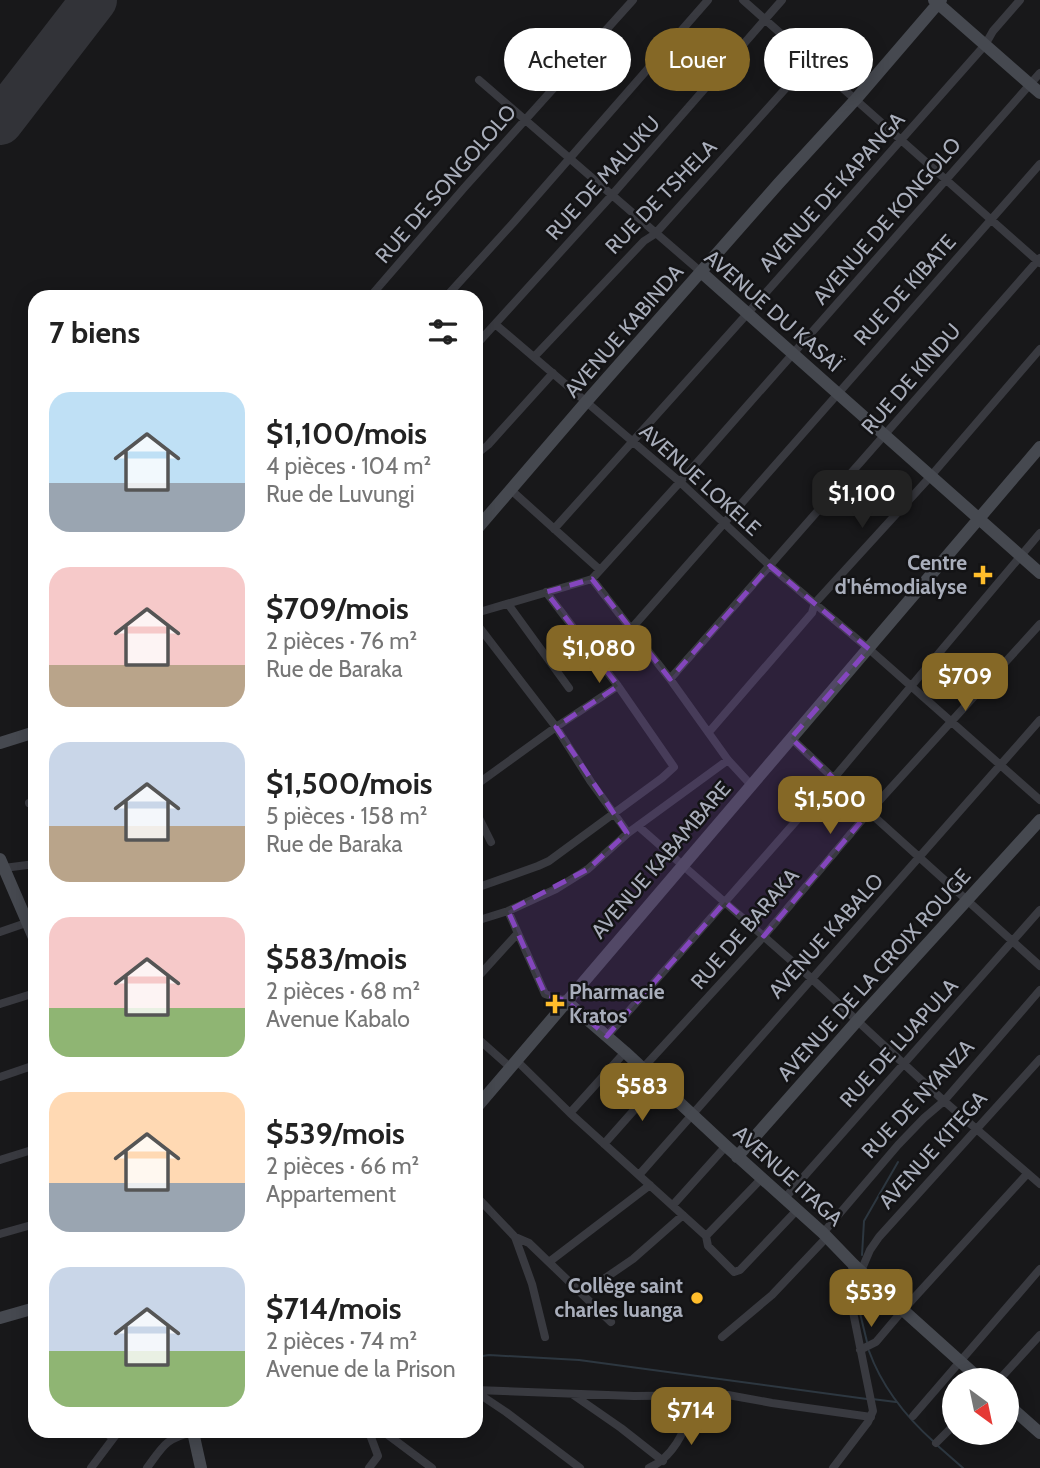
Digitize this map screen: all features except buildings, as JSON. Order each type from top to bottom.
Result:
[{"type":"street","name":"RUE DE SONGOLOLO","points":[[376,290],[633,0]]},
{"type":"street","points":[[452,290],[708,0]]},
{"type":"street","points":[[743,0],[776,28]]},
{"type":"street","name":"RUE DE MALUKU","points":[[483,337],[612,195],[782,0]]},
{"type":"street","name":"AVENUE DE KAPANGA","points":[[554,528],[985,45],[993,31],[1020,0]]},
{"type":"street","points":[[938,1],[1035,89]]},
{"type":"street","name":"AVENUE KABINDA","points":[[483,522],[787,173],[856,99],[938,1]]},
{"type":"street","name":"AVENUE DE KONGOLO","points":[[592,579],[947,180],[1035,89],[1040,73]]},
{"type":"street","name":"AVENUE DU KASAÏ","points":[[479,80],[1040,572]]},
{"type":"street","name":"RUE DE TSHELA","points":[[534,357],[644,241],[655,234],[783,91]]},
{"type":"street","points":[[847,91],[1039,261]]},
{"type":"street","name":"RUE DE KIBATE","points":[[631,629],[1040,164]]},
{"type":"street","name":"RUE DE KINDU","points":[[670,679],[1039,261]]},
{"type":"street","name":"AVENUE LOKELE","points":[[495,324],[680,482],[769,566],[912,686],[1040,800]]},
{"type":"street","points":[[709,732],[812,613],[815,603],[930,477],[1040,349]]},
{"type":"street","points":[[483,450],[553,373]]},
{"type":"street","name":"AVENUE KABAMBARE","points":[[483,1100],[1040,447]]},
{"type":"street","points":[[511,490],[600,570]]},
{"type":"street","points":[[607,1036],[833,779],[1040,533]]},
{"type":"street","points":[[483,610],[592,579],[670,679],[728,760],[751,785]]},
{"type":"street","points":[[483,886],[549,861],[673,769],[674,764],[546,592]]},
{"type":"street","points":[[508,604],[569,688]]},
{"type":"street","name":"RUE DE BARAKA","points":[[643,1068],[764,936],[869,812],[1040,624]]},
{"type":"street","points":[[483,632],[556,727],[628,833]]},
{"type":"street","points":[[483,778],[618,686]]},
{"type":"street","name":"AVENUE KABALO","points":[[639,1175],[1040,720]]},
{"type":"street","points":[[2,744],[28,735]]},
{"type":"street","points":[[791,738],[1040,966]]},
{"type":"street","points":[[483,919],[508,911],[556,889],[588,869],[628,833],[728,760]]},
{"type":"street","name":"AVENUE DE LA CROIX ROUGE","points":[[737,1157],[1040,820]]},
{"type":"street","points":[[483,826],[491,842]]},
{"type":"street","points":[[638,826],[1040,1184]]},
{"type":"street","points":[[28,864],[2,864],[28,926]]},
{"type":"street","name":"RUE DE LUAPULA","points":[[784,1199],[1040,910]]},
{"type":"street","points":[[508,911],[545,994],[566,1001]]},
{"type":"street","points":[[0,932],[26,923]]},
{"type":"street","points":[[483,971],[517,934]]},
{"type":"street","name":"RUE DE NYANZA","points":[[722,1337],[772,1295],[898,1145],[944,1101],[1040,990]]},
{"type":"street","points":[[0,1004],[28,995]]},
{"type":"street","name":"AVENUE ITAGA","points":[[566,1001],[643,1068],[967,1368]]},
{"type":"street","points":[[483,1042],[514,1064],[673,1205],[706,1236],[708,1246],[734,1272],[737,1272],[797,1210]]},
{"type":"street","points":[[570,1113],[625,1052]]},
{"type":"street","name":"AVENUE KITEGA","points":[[857,1268],[878,1237],[1040,1059]]},
{"type":"street","points":[[0,1077],[28,1067]]},
{"type":"street","points":[[604,1144],[658,1083]]},
{"type":"street","points":[[673,1205],[726,1146]]},
{"type":"street","points":[[0,1160],[28,1151]]},
{"type":"street","points":[[866,1348],[1027,1174]]},
{"type":"street","points":[[706,1236],[761,1179]]},
{"type":"street","points":[[549,1262],[650,1185]]},
{"type":"street","points":[[483,1203],[515,1237],[529,1243],[611,1322]]},
{"type":"street","points":[[582,1294],[634,1259],[683,1215]]},
{"type":"street","points":[[0,1234],[28,1226]]},
{"type":"street","points":[[515,1237],[532,1284],[545,1337]]},
{"type":"street","points":[[833,1468],[871,1417],[866,1348],[849,1289],[857,1268]]},
{"type":"street","points":[[913,1416],[1040,1269]]},
{"type":"street","points":[[0,1318],[28,1310]]},
{"type":"street","points":[[1010,1368],[1040,1335]]},
{"type":"street","points":[[483,1391],[728,1395],[871,1417]]},
{"type":"street","points":[[571,1393],[663,1461]]},
{"type":"street","points":[[649,1468],[669,1455],[699,1395]]},
{"type":"street","points":[[483,1396],[580,1468]]},
{"type":"street","points":[[1019,1414],[1040,1433]]},
{"type":"street","points":[[936,1443],[942,1437]]},
{"type":"street","points":[[91,1468],[114,1438]]},
{"type":"street","points":[[147,1468],[172,1438]]},
{"type":"street","points":[[194,1438],[201,1468]]},
{"type":"street","points":[[369,1468],[378,1456],[370,1438]]},
{"type":"street","points":[[371,1442],[376,1438]]},
{"type":"street","points":[[392,1438],[432,1468]]},
{"type":"highlighted area","points":[[770,566],[869,649],[791,738],[869,812],[764,936],[725,902],[607,1036],[566,1001],[545,994],[508,911],[588,869],[627,833],[556,727],[618,686],[546,592],[592,579],[670,679]]},
{"type":"waterway","points":[[862,1255],[864,1221],[898,1162]]},
{"type":"waterway","points":[[859,1288],[860,1313],[867,1342]]},
{"type":"waterway","points":[[869,1351],[896,1400],[913,1422],[934,1442]]},
{"type":"waterway","points":[[483,1356],[579,1360],[867,1399]]},
{"type":"waterway","points":[[872,1399],[896,1402]]},
{"type":"waterway","points":[[938,1446],[963,1468]]},
{"type":"runway","points":[[0,122],[94,0]]},
{"type":"place","name":"Centre d'hémodialyse","points":[[983,575]]},
{"type":"place","name":"Pharmacie Kratos","points":[[555,1004]]},
{"type":"place","name":"Collège saint charles luanga","points":[[697,1298]]}]
